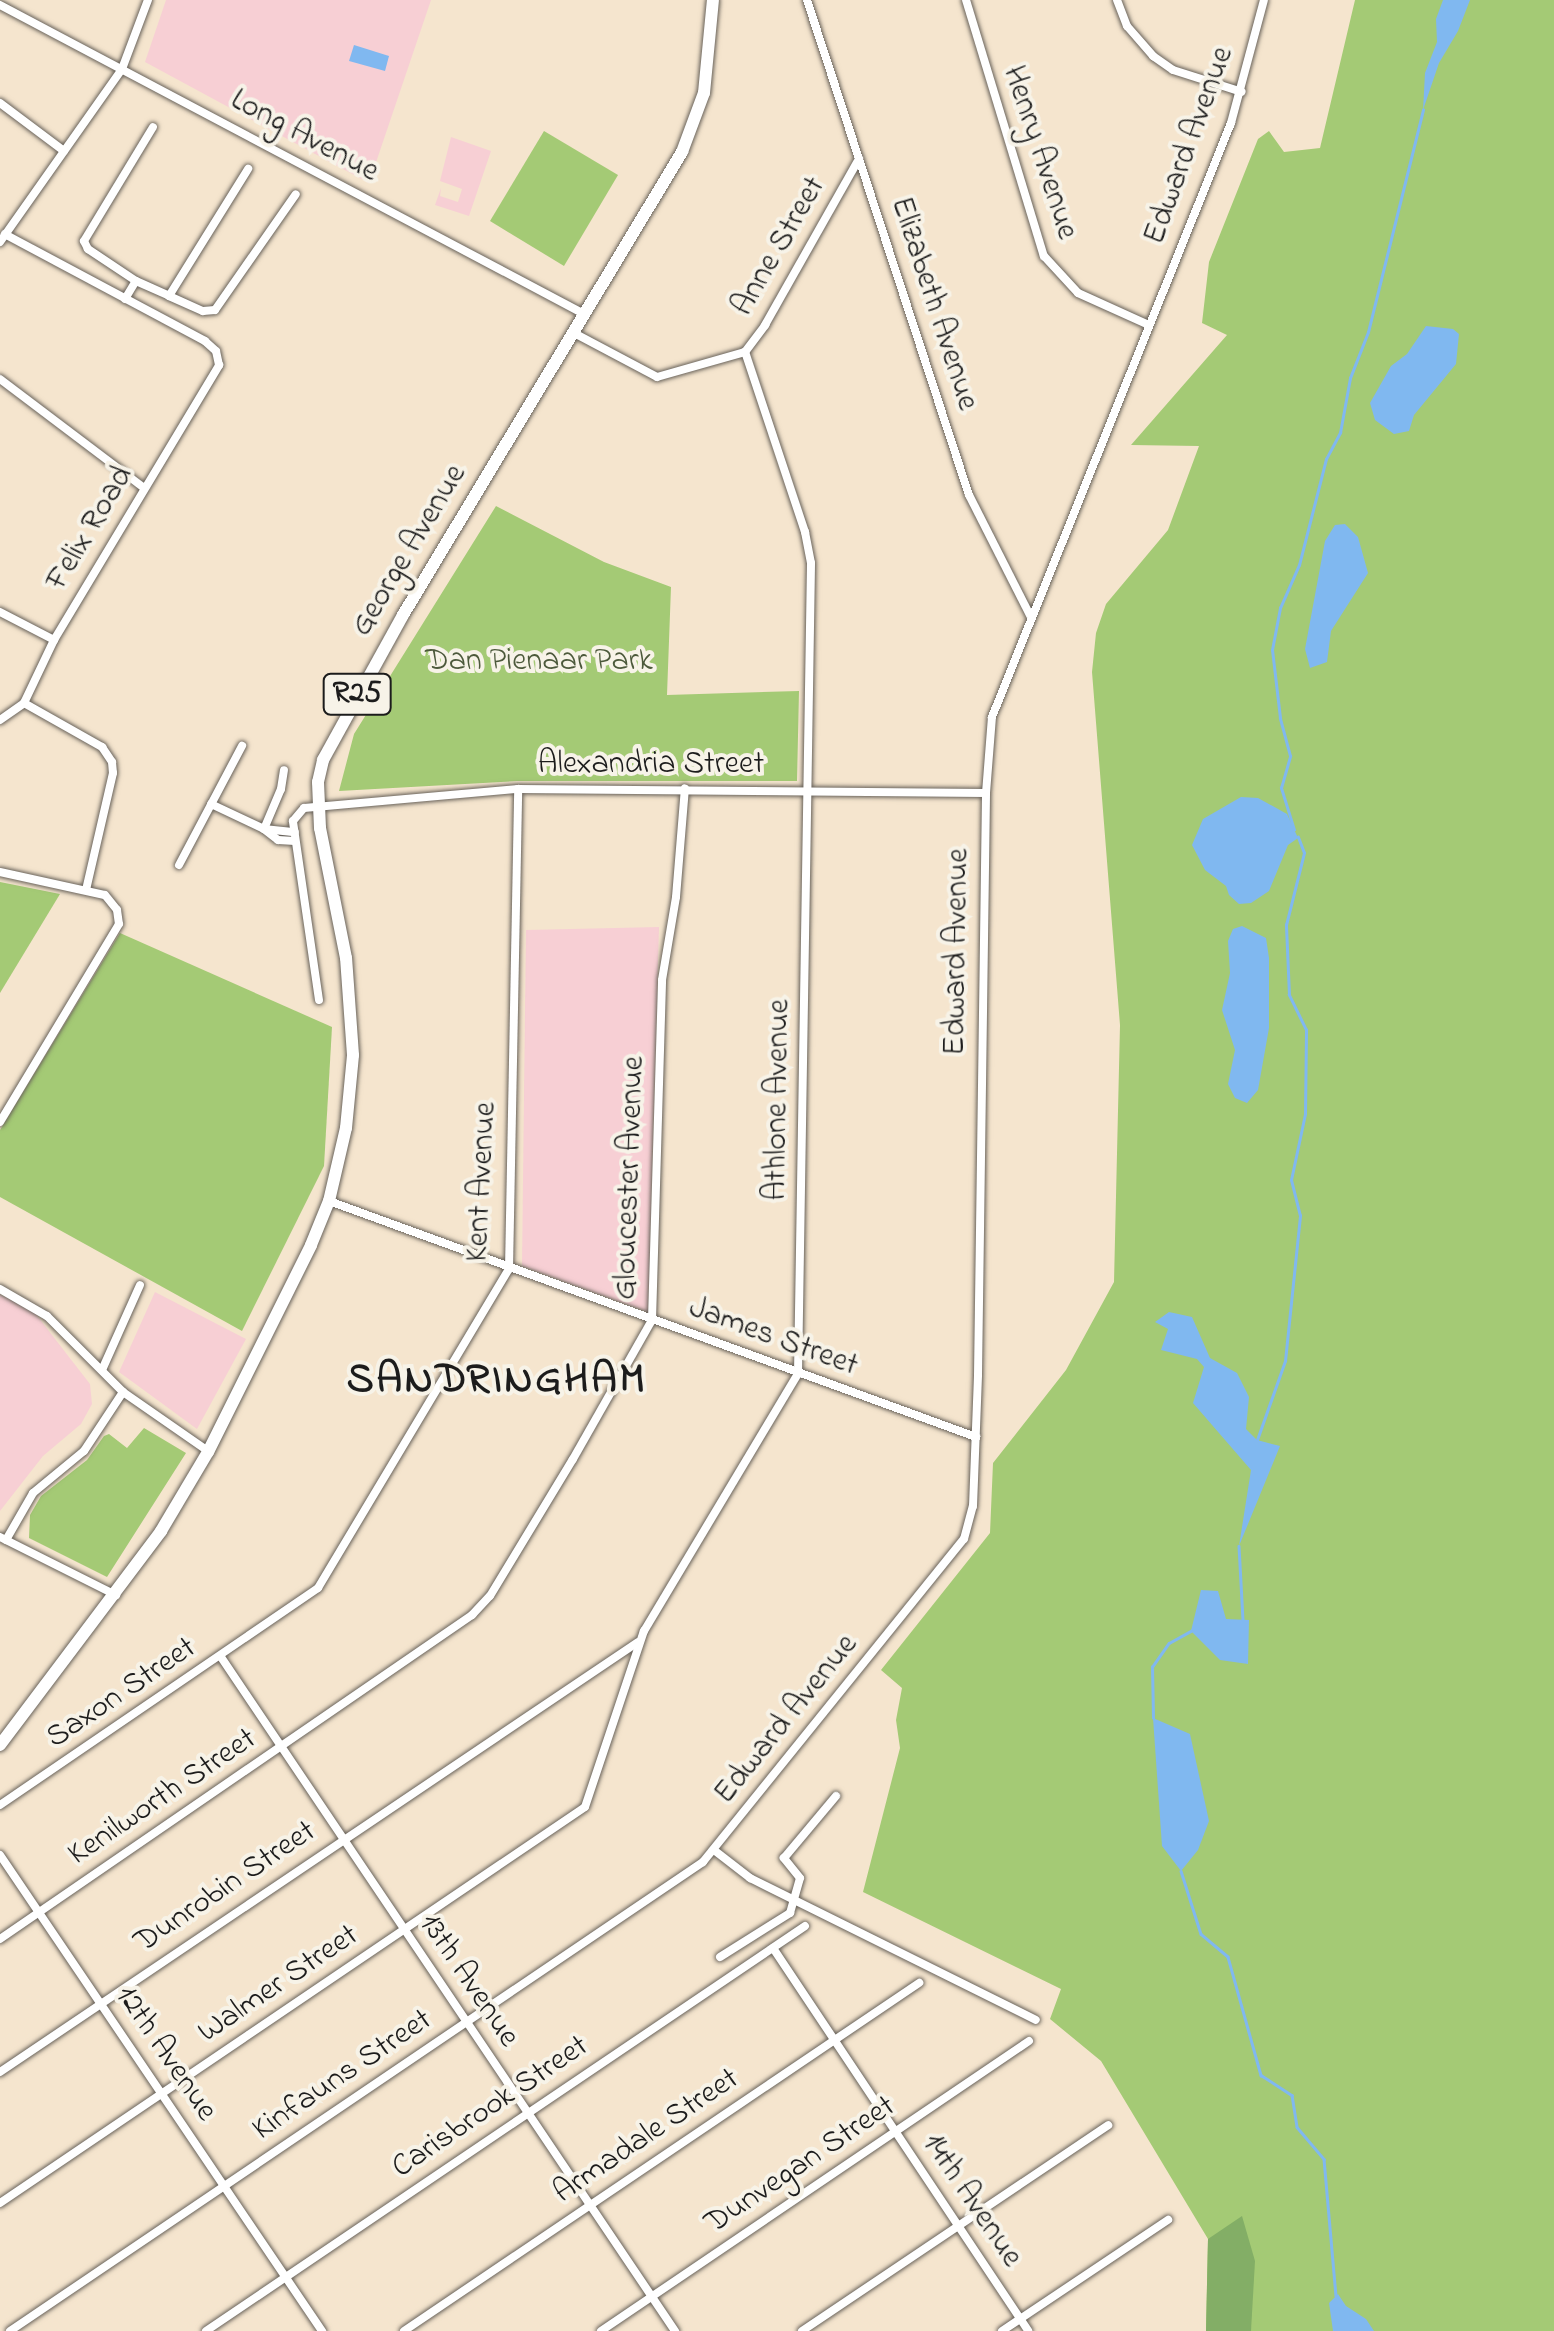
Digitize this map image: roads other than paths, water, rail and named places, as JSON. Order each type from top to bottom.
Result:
[{"type":"main road","name":"George Avenue","points":[[114,1594],[207,1447],[298,1272],[329,1201],[346,1128],[353,1020],[346,958],[318,807],[318,782],[333,734],[691,133],[708,74],[713,0]]},
{"type":"main road","name":"R25","points":[[0,1745],[114,1594]]},
{"type":"street","points":[[136,281],[125,299],[3,238],[122,70],[148,0]]},
{"type":"street","name":"Elizabeth Avenue","points":[[807,0],[969,496],[1030,616]]},
{"type":"street","name":"Henry Avenue","points":[[966,0],[1044,256],[1078,293],[1149,325]]},
{"type":"street","points":[[1116,0],[1127,26],[1153,56],[1173,70],[1242,92]]},
{"type":"street","name":"Edward Avenue","points":[[703,1862],[964,1538],[973,1506],[976,1437],[986,793],[992,717],[1242,92],[1264,0]]},
{"type":"street","name":"Long Avenue","points":[[0,5],[584,314]]},
{"type":"street","points":[[0,103],[64,151]]},
{"type":"street","points":[[153,127],[83,244],[136,281],[203,311],[215,310],[296,194]]},
{"type":"street","name":"Anne Street","points":[[573,332],[657,377],[744,352],[758,336],[859,159]]},
{"type":"street","points":[[169,296],[248,169]]},
{"type":"street","name":"Felix Road","points":[[0,720],[24,703],[54,640],[143,487],[218,372],[219,358],[205,340],[125,299]]},
{"type":"street","name":"Athlone Avenue","points":[[585,1807],[638,1642],[798,1374],[810,791],[810,554],[744,352]]},
{"type":"street","points":[[0,379],[143,487]]},
{"type":"street","points":[[0,612],[54,640]]},
{"type":"street","points":[[24,703],[102,747],[112,762],[86,890]]},
{"type":"street","points":[[179,866],[242,746]]},
{"type":"street","points":[[264,829],[278,799],[284,770]]},
{"type":"street","name":"Gloucester Avenue","points":[[354,1699],[472,1615],[490,1596],[652,1320],[662,980],[676,896],[685,788]]},
{"type":"street","name":"Alexandria Street","points":[[318,807],[518,789],[986,793]]},
{"type":"street","name":"Kent Avenue","points":[[221,1657],[318,1588],[509,1269],[518,789]]},
{"type":"street","points":[[211,804],[264,829],[278,840],[295,836]]},
{"type":"street","points":[[318,807],[296,813],[295,836],[319,1000]]},
{"type":"street","points":[[0,872],[86,890],[112,901],[119,924],[0,1122]]},
{"type":"street","name":"James Street","points":[[329,1201],[976,1437]]},
{"type":"street","points":[[102,1370],[140,1285]]},
{"type":"street","points":[[0,1289],[47,1316],[123,1392],[207,1447]]},
{"type":"street","points":[[114,1594],[3,1539],[32,1493],[84,1451],[123,1392]]},
{"type":"street","name":"Dunrobin Street","points":[[0,2072],[638,1642]]},
{"type":"street","name":"13th Avenue","points":[[221,1657],[676,2331]]},
{"type":"street","name":"Saxon Street","points":[[0,1805],[221,1657]]},
{"type":"street","name":"Kenilworth Street","points":[[0,1939],[354,1699]]},
{"type":"street","points":[[720,1957],[790,1913],[800,1874],[784,1858],[836,1796]]},
{"type":"street","name":"Walmer Street","points":[[0,2203],[585,1807]]},
{"type":"street","points":[[714,1850],[750,1878],[1036,2020]]},
{"type":"street","name":"12th Avenue","points":[[0,1856],[322,2331]]},
{"type":"street","name":"Kinfauns Street","points":[[10,2331],[703,1862]]},
{"type":"street","name":"Carisbrook Street","points":[[206,2331],[804,1926]]},
{"type":"street","name":"14th Avenue","points":[[773,1948],[1028,2331]]},
{"type":"street","name":"Armadale Street","points":[[404,2331],[919,1984]]},
{"type":"street","name":"Dunvegan Street","points":[[600,2331],[1029,2041]]},
{"type":"street","points":[[802,2331],[1108,2125]]},
{"type":"street","points":[[1002,2331],[1168,2220]]},
{"type":"water","points":[[1443,0],[1470,0],[1439,63],[1423,110],[1425,73],[1437,42],[1436,19]]},
{"type":"water","points":[[354,45],[389,56],[385,71],[349,61]]},
{"type":"water","points":[[1426,326],[1453,329],[1459,334],[1456,364],[1414,415],[1409,431],[1394,434],[1375,420],[1370,403],[1391,366],[1407,354]]},
{"type":"water","points":[[1345,524],[1358,537],[1368,573],[1331,631],[1327,662],[1310,668],[1305,649],[1325,541],[1335,525]]},
{"type":"water","points":[[1241,797],[1258,798],[1287,814],[1298,838],[1288,845],[1269,891],[1251,903],[1239,904],[1226,886],[1205,870],[1192,845],[1203,819]]},
{"type":"water","points":[[1242,926],[1266,938],[1269,958],[1269,1028],[1258,1090],[1247,1103],[1235,1098],[1228,1084],[1235,1050],[1222,1010],[1230,973],[1228,941],[1233,929]]},
{"type":"water","points":[[1169,1312],[1192,1317],[1210,1358],[1237,1373],[1249,1397],[1246,1429],[1257,1440],[1280,1446],[1239,1546],[1251,1470],[1193,1403],[1204,1367],[1197,1359],[1161,1350],[1168,1329],[1155,1322]]},
{"type":"water","points":[[1201,1590],[1218,1591],[1226,1619],[1249,1620],[1248,1664],[1220,1660],[1191,1631]]},
{"type":"water","points":[[1153,1718],[1190,1734],[1209,1821],[1198,1850],[1181,1871],[1162,1846]]},
{"type":"water","points":[[1338,2294],[1374,2331],[1333,2331],[1329,2303]]},
{"type":"waterway","points":[[1294,830],[1281,788],[1290,756],[1280,718],[1272,650],[1280,608],[1299,565],[1326,459],[1340,433],[1350,378],[1368,332],[1423,110]]},
{"type":"waterway","points":[[1257,1440],[1285,1361],[1300,1216],[1291,1180],[1305,1114],[1306,1030],[1289,995],[1286,925],[1304,853],[1298,837]]},
{"type":"waterway","points":[[1239,1546],[1243,1620]]},
{"type":"waterway","points":[[1153,1718],[1152,1667],[1169,1643],[1191,1631]]},
{"type":"waterway","points":[[1181,1871],[1201,1934],[1228,1957],[1261,2075],[1292,2095],[1297,2127],[1324,2159],[1336,2295]]},
{"type":"district","name":"SANDRINGHAM","points":[[497,1381]]},
{"type":"park label","name":"Dan Pienaar Park","points":[[539,662]]}]
